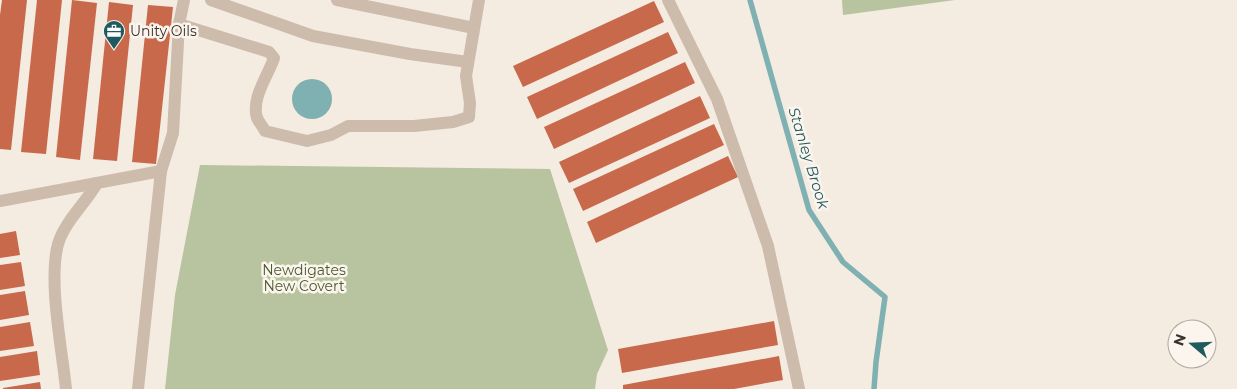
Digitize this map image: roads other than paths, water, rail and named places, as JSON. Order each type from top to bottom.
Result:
[{"type":"lane","points":[[138,389],[161,171],[173,133],[179,24],[184,0]]},
{"type":"lane","points":[[211,0],[313,36],[410,54],[468,62]]},
{"type":"lane","points":[[337,0],[474,28]]},
{"type":"lane","points":[[179,24],[268,52],[274,58],[256,96],[257,117],[265,131],[307,141],[331,136],[348,126],[414,126],[453,122],[469,117],[470,103],[466,76],[479,0]]},
{"type":"lane","points":[[668,0],[717,99],[762,228],[768,246],[799,389]]},
{"type":"lane","points":[[0,200],[161,171]]},
{"type":"lane","points":[[66,389],[55,294],[58,244],[67,225],[98,183]]},
{"type":"water","points":[[316,79],[323,82],[329,88],[332,99],[331,107],[323,116],[316,119],[308,119],[301,116],[293,107],[292,95],[295,88],[304,80]]},
{"type":"waterway","name":"Stanley Brook","points":[[750,0],[809,210],[843,262],[885,297],[874,389]]},
{"type":"place","name":"Unity Oils","points":[[114,50]]},
{"type":"park label","name":"Newdigates New Covert","points":[[304,278]]}]
